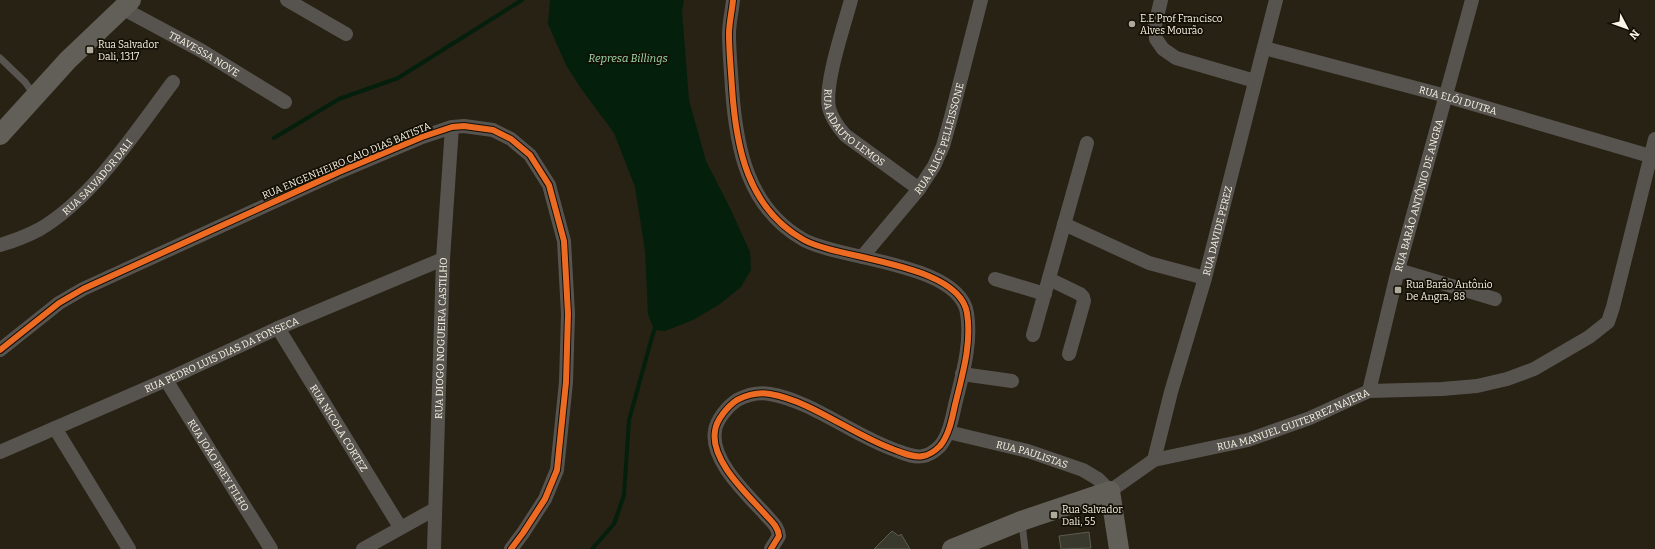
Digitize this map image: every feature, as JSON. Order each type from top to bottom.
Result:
[{"type":"street","points":[[287,0],[346,34]]},
{"type":"street","points":[[733,0],[729,32],[735,125],[742,159],[753,187],[765,207],[781,223],[804,240],[826,248],[926,274],[947,286],[959,297],[967,310],[968,325],[966,357],[948,432],[941,445],[923,457],[909,455],[882,446],[820,413],[789,399],[769,394],[750,394],[735,402],[723,414],[715,430],[715,447],[723,464],[742,489],[777,526],[779,536],[771,549]]},
{"type":"street","name":"RUA ADAUTO LEMOS","points":[[851,0],[828,90],[829,109],[835,123],[845,135],[919,189]]},
{"type":"street","name":"RUA ALICE PELLEISSONE","points":[[862,257],[919,189],[934,166],[943,146],[981,0]]},
{"type":"street","name":"RUA DAVIDE PEREZ","points":[[1154,460],[1171,392],[1205,278],[1276,0]]},
{"type":"street","name":"RUA BARÃO ANTÔNIO DE ANGRA","points":[[1369,391],[1398,270],[1472,0]]},
{"type":"street","points":[[1158,1],[1155,25],[1156,39],[1163,49],[1176,58],[1255,81]]},
{"type":"street","points":[[0,135],[68,60],[126,4]]},
{"type":"street","name":"TRAVESSA NOVE","points":[[126,4],[182,40],[285,102]]},
{"type":"street","name":"RUA ELÓI DUTRA","points":[[1264,48],[1446,96],[1650,156]]},
{"type":"street","name":"RUA SALVADOR DALI","points":[[0,245],[41,229],[67,209],[90,188],[115,159],[173,82]]},
{"type":"street","name":"RUA ENGENHEIRO CAIO DIAS BATISTA","points":[[0,350],[47,312],[83,289],[339,172],[422,137],[452,127],[464,126],[494,130],[511,139],[530,155],[549,185],[564,241],[568,314],[566,382],[561,445],[557,470],[545,499],[511,549]]},
{"type":"street","name":"RUA DIOGO NOGUEIRA CASTILHO","points":[[434,549],[443,259],[452,127]]},
{"type":"street","name":"RUA MANUEL GUITERREZ NAJERA","points":[[1110,491],[1154,460],[1248,440],[1310,418],[1369,391],[1442,389],[1477,386],[1507,379],[1534,369],[1589,337],[1605,326],[1611,316],[1655,139]]},
{"type":"street","points":[[1033,335],[1087,143]]},
{"type":"street","points":[[1064,224],[1149,263],[1205,278]]},
{"type":"street","name":"RUA PEDRO LUIS DIAS DA FONSECA","points":[[0,452],[166,380],[278,328],[443,259]]},
{"type":"street","points":[[1398,270],[1495,299]]},
{"type":"street","points":[[995,279],[1045,294]]},
{"type":"street","points":[[1049,279],[1083,297],[1084,301],[1069,354]]},
{"type":"street","name":"RUA NICOLA CORTEZ","points":[[278,328],[400,527]]},
{"type":"street","points":[[962,374],[1012,381]]},
{"type":"street","name":"RUA JOÃO BREY FILHO","points":[[166,380],[272,549]]},
{"type":"street","points":[[55,428],[129,549]]},
{"type":"street","name":"RUA PAULISTAS","points":[[948,432],[1028,451],[1083,470],[1098,479],[1110,491]]},
{"type":"street","points":[[952,549],[1021,521],[1110,491],[1119,549]]},
{"type":"street","points":[[363,549],[400,527],[435,509]]},
{"type":"lane","points":[[0,58],[25,82],[35,96]]},
{"type":"lane","points":[[1021,521],[1025,549]]},
{"type":"water","name":"Represa Billings","points":[[550,0],[684,0],[682,11],[689,100],[706,161],[750,252],[751,270],[741,287],[720,304],[693,320],[665,331],[654,330],[648,314],[645,251],[635,187],[614,133],[582,90],[566,65],[548,24]]},
{"type":"building","points":[[892,531],[899,536],[901,534],[910,549],[874,549]]},
{"type":"building","points":[[1089,532],[1091,548],[1061,549],[1059,536]]},
{"type":"waterway","points":[[274,138],[339,99],[398,78],[522,0]]},
{"type":"waterway","points":[[592,549],[614,524],[624,495],[629,420],[654,330]]},
{"type":"cycle path","points":[[733,0],[729,26],[729,41],[737,132],[748,174],[757,193],[769,211],[785,227],[804,240],[821,247],[896,265],[922,273],[943,283],[959,296],[967,313],[968,325],[966,360],[950,427],[940,446],[925,455],[912,456],[905,454],[880,444],[817,411],[786,398],[766,393],[753,394],[737,400],[726,410],[720,418],[715,431],[715,442],[718,453],[739,486],[776,526],[779,536],[771,549]]},
{"type":"cycle path","points":[[0,350],[59,303],[83,289],[339,172],[422,137],[452,127],[464,126],[493,130],[511,139],[530,155],[549,185],[564,241],[568,314],[566,382],[557,470],[545,499],[511,549]]},
{"type":"place","name":"E.E Prof Francisco Alves Mourão","points":[[1132,24]]},
{"type":"place","name":"Rua Salvador Dali, 1317","points":[[90,50]]},
{"type":"place","name":"Rua Barão Antônio De Angra, 88","points":[[1398,290]]},
{"type":"place","name":"Rua Salvador Dali, 55","points":[[1054,515]]}]
